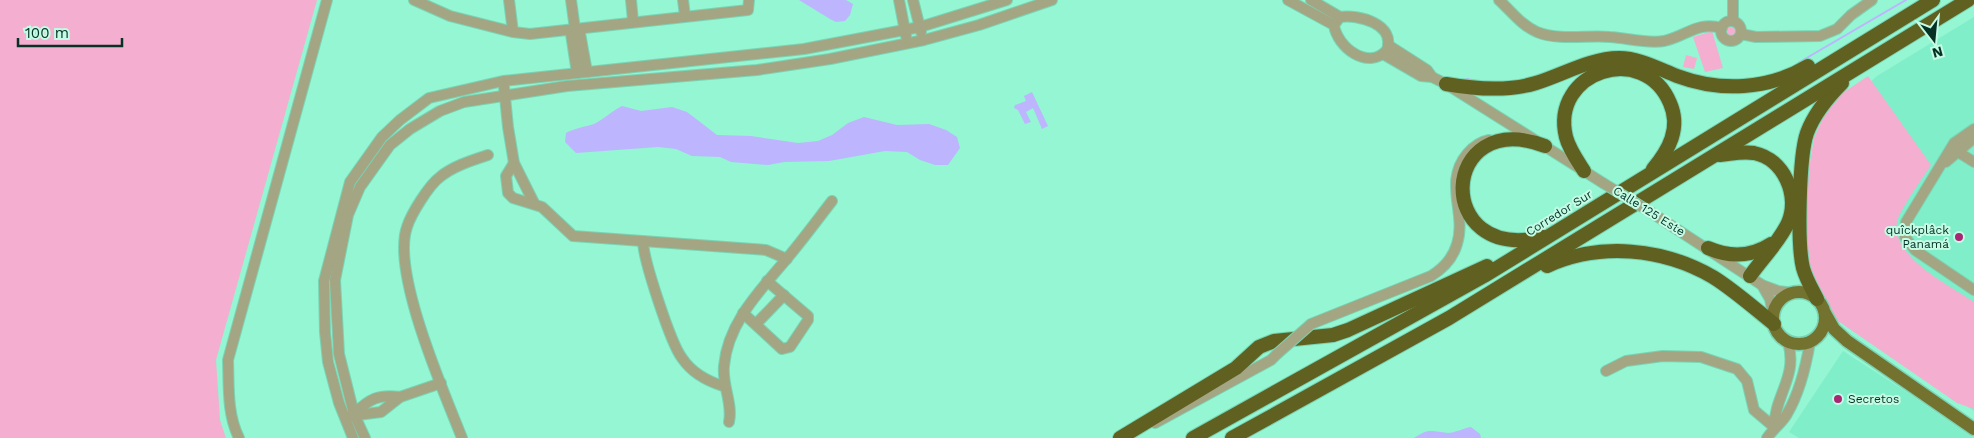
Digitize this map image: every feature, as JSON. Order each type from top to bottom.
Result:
[{"type":"highway","points":[[1446,84],[1481,89],[1517,88],[1599,62],[1618,58],[1634,60],[1688,80],[1712,85],[1739,86],[1767,83],[1789,77],[1926,0]]},
{"type":"highway","name":"Corredor Sur","points":[[1193,438],[1484,276],[1933,0]]},
{"type":"highway","points":[[1232,438],[1440,323],[1501,287],[1968,0]]},
{"type":"highway","points":[[1584,171],[1566,136],[1565,119],[1568,103],[1575,90],[1589,77],[1611,69],[1628,69],[1642,73],[1658,84],[1670,101],[1674,112],[1675,120],[1671,140],[1659,161],[1645,178]]},
{"type":"highway","points":[[1817,299],[1805,274],[1801,257],[1802,156],[1807,134],[1816,116],[1834,92],[1857,69]]},
{"type":"highway","points":[[1545,146],[1524,140],[1505,140],[1482,148],[1468,165],[1463,187],[1463,197],[1469,214],[1482,230],[1499,238],[1522,240],[1553,234]]},
{"type":"highway","points":[[1714,156],[1740,152],[1754,154],[1770,160],[1782,173],[1790,190],[1792,208],[1788,222],[1750,276]]},
{"type":"highway","points":[[1708,248],[1727,254],[1742,254],[1756,251],[1774,242]]},
{"type":"highway","points":[[1120,438],[1236,368],[1265,344],[1274,341],[1333,335],[1348,330],[1536,245]]},
{"type":"highway","points":[[1501,287],[1554,263],[1580,255],[1618,251],[1646,253],[1674,260],[1711,276],[1774,319]]},
{"type":"main road","points":[[1855,345],[1814,339],[1796,344],[1788,342],[1779,334],[1774,319],[1780,300],[1794,293],[1803,292],[1817,299],[1840,335],[1855,345],[1974,428]]},
{"type":"main road","points":[[1814,339],[1824,326],[1825,313]]},
{"type":"street","points":[[239,438],[234,429],[229,402],[228,360],[327,0]]},
{"type":"street","points":[[414,0],[450,16],[513,32],[530,34],[634,21],[748,10],[749,0]]},
{"type":"street","points":[[509,0],[513,32]]},
{"type":"street","points":[[571,0],[575,29],[580,33],[582,72]]},
{"type":"street","points":[[631,0],[634,21]]},
{"type":"street","points":[[683,0],[685,16]]},
{"type":"street","points":[[900,0],[908,44]]},
{"type":"street","points":[[913,0],[924,40]]},
{"type":"street","points":[[365,438],[349,416],[328,362],[325,332],[324,281],[350,182],[382,138],[400,120],[429,98],[503,81],[804,49],[905,31],[1007,0]]},
{"type":"street","points":[[353,438],[339,354],[335,280],[348,215],[360,187],[390,145],[410,129],[440,111],[456,105],[506,94],[567,86],[757,70],[830,59],[924,40],[979,25],[1052,0]]},
{"type":"street","points":[[1278,0],[1292,7],[1300,7]]},
{"type":"street","points":[[1288,0],[1300,7],[1337,21],[1356,16],[1374,22],[1386,36],[1386,49],[1367,57],[1350,52],[1337,37],[1337,21],[1322,4],[1311,0]]},
{"type":"street","points":[[1500,0],[1522,24],[1540,33],[1554,35],[1609,37],[1658,42],[1676,38],[1698,26],[1722,28]]},
{"type":"street","points":[[1733,0],[1733,21]]},
{"type":"street","points":[[1741,34],[1756,37],[1820,36],[1838,29],[1851,15],[1872,0]]},
{"type":"street","points":[[1722,28],[1725,24],[1733,21]]},
{"type":"street","points":[[1722,28],[1723,35],[1728,40],[1736,40],[1741,34],[1740,26],[1733,21]]},
{"type":"street","name":"Calle 125 Este","points":[[1386,49],[1427,70],[1432,77],[1750,276],[1762,286],[1770,299],[1774,319]]},
{"type":"street","points":[[503,81],[514,163],[534,203]]},
{"type":"street","points":[[1974,128],[1943,164],[1906,222],[1905,237],[1914,250],[1974,290]]},
{"type":"street","points":[[1956,148],[1974,138]]},
{"type":"street","points":[[1125,438],[1177,413],[1271,360],[1311,324],[1431,276],[1441,270],[1449,261],[1458,242],[1459,229],[1455,189],[1458,170],[1475,146],[1491,139],[1505,140]]},
{"type":"street","points":[[1956,148],[1974,162]]},
{"type":"street","points":[[462,438],[409,293],[405,253],[406,228],[422,199],[440,177],[488,155]]},
{"type":"street","points":[[514,163],[506,176],[508,193],[513,198],[534,203],[550,214],[573,236],[766,250],[786,259]]},
{"type":"street","points":[[729,422],[730,404],[723,386],[724,365],[730,340],[743,313],[832,201]]},
{"type":"street","points":[[643,241],[644,256],[674,343],[682,359],[699,375],[723,386]]},
{"type":"street","points":[[743,313],[782,349],[790,347],[808,320],[805,313],[768,281]]},
{"type":"street","name":"Calle 125 Este","points":[[1762,286],[1794,293]]},
{"type":"street","points":[[756,324],[784,295]]},
{"type":"street","points":[[1767,438],[1774,427],[1787,415],[1805,370],[1814,339]]},
{"type":"street","points":[[1774,427],[1774,412],[1792,368],[1788,342]]},
{"type":"street","points":[[1606,371],[1626,360],[1664,356],[1701,357],[1737,369],[1747,381],[1754,410],[1774,427]]},
{"type":"street","points":[[349,416],[381,412],[400,397],[441,383]]},
{"type":"street","points":[[349,416],[366,401],[375,397],[385,395],[400,397]]},
{"type":"shaded area","points":[[0,0],[317,0],[216,360],[220,420],[226,438],[0,438]]},
{"type":"shaded area","points":[[799,0],[846,0],[853,4],[850,15],[845,21],[836,22]]},
{"type":"shaded area","points":[[1974,17],[1974,411],[1848,321],[1820,127],[1877,76]]},
{"type":"shaded area","points":[[1729,25],[1733,25],[1737,31],[1733,37],[1729,37],[1725,33],[1725,29]]},
{"type":"shaded area","points":[[1712,31],[1723,68],[1705,72],[1693,37]]},
{"type":"shaded area","points":[[1686,55],[1697,58],[1694,69],[1683,67]]},
{"type":"shaded area","points":[[1868,76],[1931,165],[1899,216],[1897,222],[1898,235],[1903,247],[1924,269],[1974,302],[1974,409],[1957,403],[1838,321],[1818,290],[1807,263],[1808,175],[1814,138],[1825,113],[1841,94]]},
{"type":"shaded area","points":[[1032,92],[1048,126],[1042,129],[1033,108],[1026,112],[1031,122],[1025,124],[1018,110],[1014,108],[1015,105],[1026,101],[1024,96]]},
{"type":"shaded area","points":[[622,106],[641,111],[672,107],[687,112],[717,135],[751,136],[798,143],[818,141],[832,135],[848,123],[864,117],[897,125],[929,124],[946,130],[957,137],[960,148],[948,165],[935,165],[920,160],[907,152],[885,151],[829,161],[784,162],[768,165],[731,162],[720,157],[692,156],[676,149],[658,147],[576,153],[565,142],[566,133],[594,124]]},
{"type":"shaded area","points":[[1843,351],[1973,438],[1799,438],[1789,432]]},
{"type":"shaded area","points":[[1471,427],[1480,434],[1481,438],[1414,438],[1427,431],[1450,433]]},
{"type":"waterway","points":[[1798,63],[1906,0]]},
{"type":"waterway","points":[[1467,79],[1482,82]]},
{"type":"place","name":"quîckplâck Panamá","points":[[1959,237]]},
{"type":"place","name":"Secretos","points":[[1838,399]]}]
